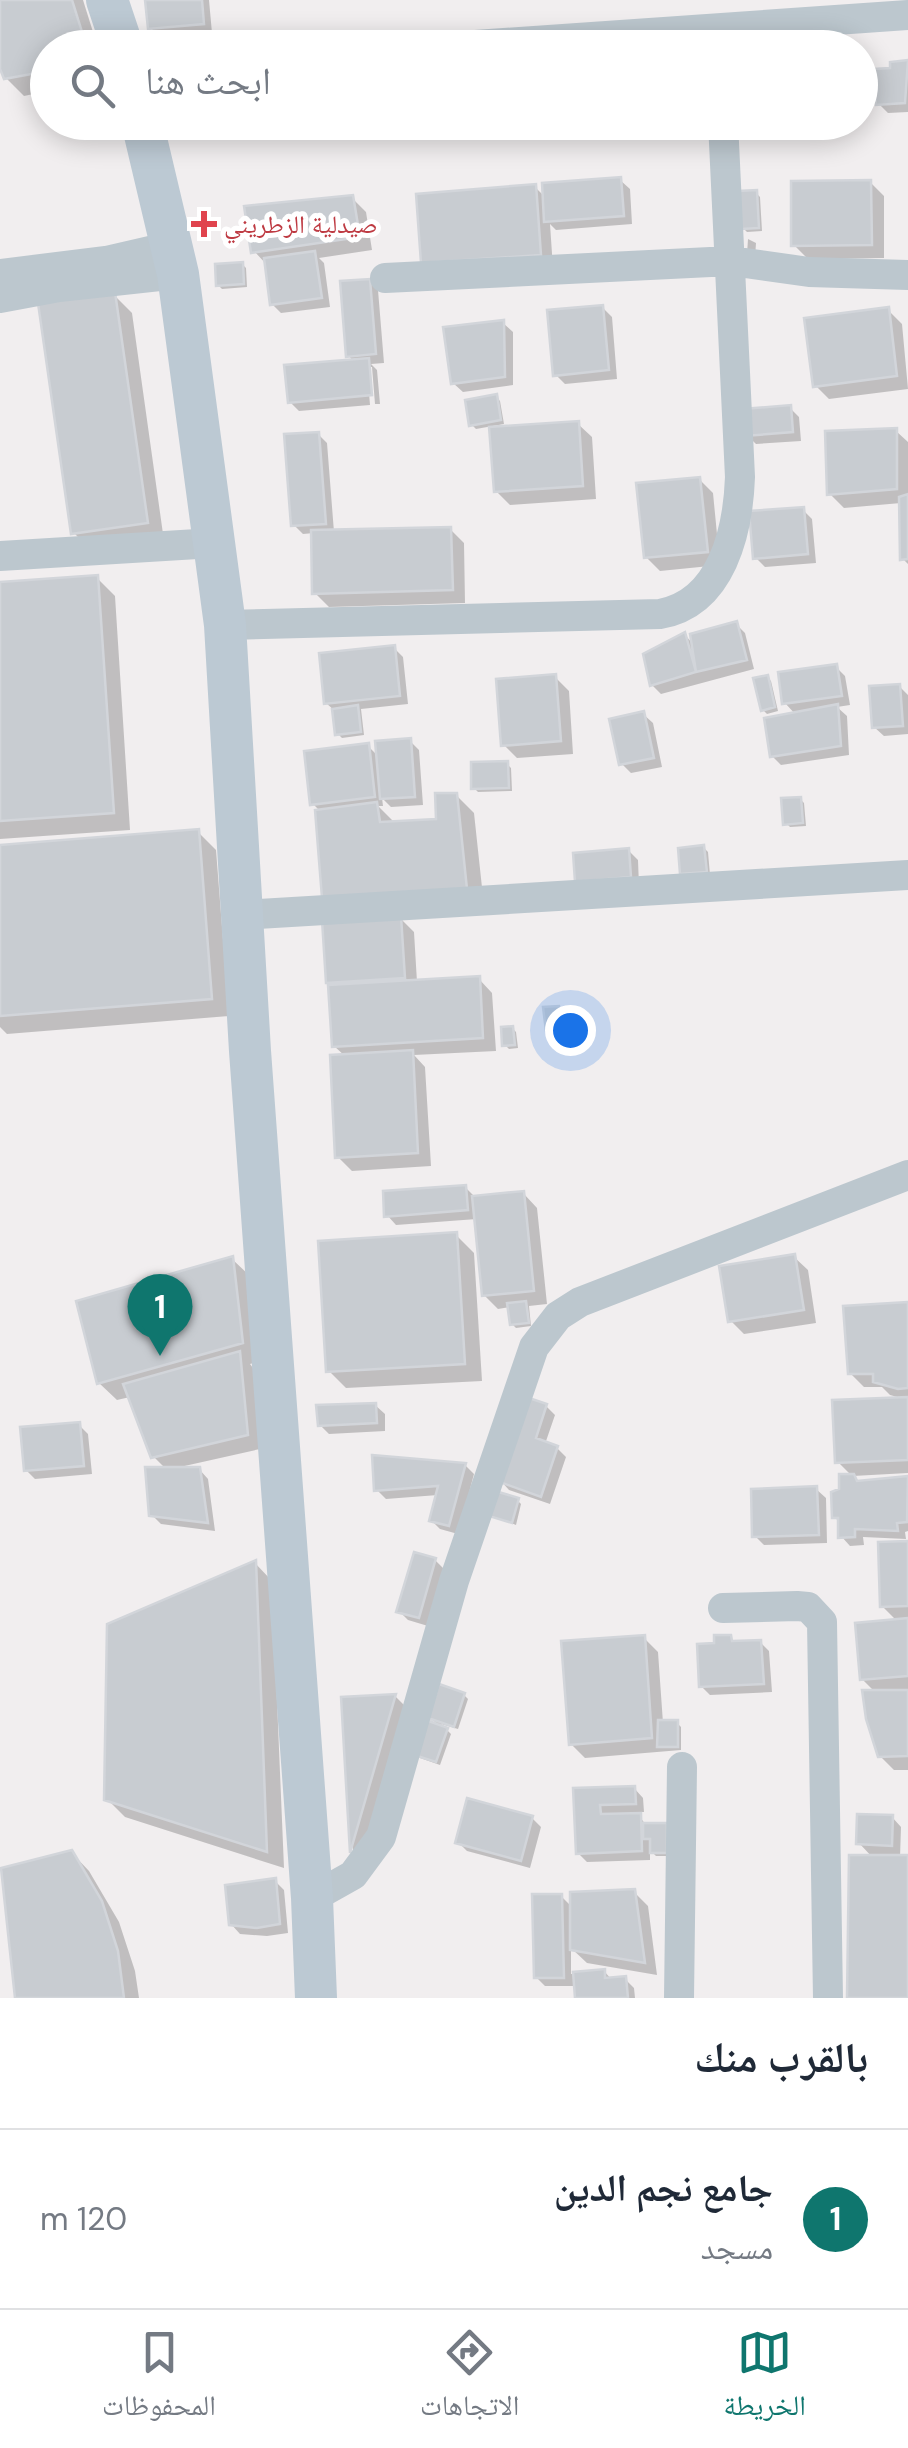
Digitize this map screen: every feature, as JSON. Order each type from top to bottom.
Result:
[{"type":"main road","points":[[108,0],[117,30]]},
{"type":"main road","points":[[146,140],[174,260],[225,625],[278,1449],[312,1898],[315,1996]]},
{"type":"street","points":[[781,30],[908,14]]},
{"type":"street","points":[[225,625],[660,614],[678,611],[694,602],[720,567],[735,530],[739,506],[724,140]]},
{"type":"street","points":[[0,274],[106,261],[174,260]]},
{"type":"street","points":[[0,298],[60,288],[174,260]]},
{"type":"street","points":[[385,278],[731,261],[809,272],[908,275]]},
{"type":"street","points":[[0,556],[214,543]]},
{"type":"street","points":[[242,915],[908,875]]},
{"type":"street","points":[[312,1898],[353,1876],[381,1837],[454,1581],[534,1347],[548,1325],[580,1302],[908,1175]]},
{"type":"street","points":[[723,1608],[798,1606],[816,1613],[822,1622],[828,1998]]},
{"type":"street","points":[[679,1998],[682,1767]]},
{"type":"building","points":[[0,0],[72,0],[81,30],[30,30],[30,74],[4,79],[0,69]]},
{"type":"building","points":[[145,0],[202,0],[204,24],[148,29]]},
{"type":"building","points":[[908,60],[905,103],[878,105],[878,69],[890,68],[890,62]]},
{"type":"building","points":[[621,177],[624,216],[544,222],[542,183]]},
{"type":"building","points":[[871,180],[872,245],[791,246],[791,181]]},
{"type":"building","points":[[536,184],[541,255],[421,263],[416,194]]},
{"type":"building","points":[[757,190],[759,228],[741,229],[738,191]]},
{"type":"building","points":[[353,195],[360,237],[251,253],[244,206]]},
{"type":"building","points":[[315,251],[322,298],[270,305],[264,258]]},
{"type":"building","points":[[243,262],[244,284],[216,286],[215,264]]},
{"type":"building","points":[[370,279],[376,354],[346,357],[340,281]]},
{"type":"building","points":[[115,292],[148,523],[71,534],[38,303]]},
{"type":"building","points":[[603,305],[609,370],[553,376],[547,310]]},
{"type":"building","points":[[889,307],[897,376],[813,387],[804,318]]},
{"type":"building","points":[[504,320],[505,377],[451,384],[443,327]]},
{"type":"building","points":[[369,358],[372,395],[288,403],[284,365]]},
{"type":"building","points":[[497,394],[501,420],[469,426],[465,400]]},
{"type":"building","points":[[791,405],[793,432],[745,436],[743,409]]},
{"type":"building","points":[[579,421],[583,486],[494,492],[489,427]]},
{"type":"building","points":[[897,428],[897,489],[827,495],[825,431]]},
{"type":"building","points":[[319,432],[326,524],[291,526],[284,434]]},
{"type":"building","points":[[700,477],[708,552],[644,558],[636,483]]},
{"type":"building","points":[[908,494],[908,559],[900,560],[899,497]]},
{"type":"building","points":[[804,507],[808,554],[753,559],[749,511]]},
{"type":"building","points":[[451,527],[453,590],[312,594],[311,530]]},
{"type":"building","points":[[98,575],[114,813],[0,821],[0,582]]},
{"type":"building","points":[[737,621],[747,660],[696,672],[690,634]]},
{"type":"building","points":[[685,632],[696,672],[650,686],[643,654]]},
{"type":"building","points":[[395,645],[400,696],[324,704],[319,653]]},
{"type":"building","points":[[837,664],[842,696],[782,704],[778,672]]},
{"type":"building","points":[[556,674],[561,741],[501,746],[496,679]]},
{"type":"building","points":[[768,675],[775,707],[761,711],[753,678]]},
{"type":"building","points":[[900,684],[903,726],[872,728],[869,686]]},
{"type":"building","points":[[838,704],[841,746],[770,757],[764,718]]},
{"type":"building","points":[[358,705],[361,732],[335,735],[332,709]]},
{"type":"building","points":[[644,711],[654,758],[619,765],[609,719]]},
{"type":"building","points":[[411,738],[415,797],[380,799],[375,741]]},
{"type":"building","points":[[369,743],[375,797],[310,805],[304,751]]},
{"type":"building","points":[[508,761],[509,788],[471,789],[471,762]]},
{"type":"building","points":[[435,793],[457,793],[467,889],[322,898],[315,810],[377,802],[380,822],[436,819]]},
{"type":"building","points":[[801,797],[803,823],[783,825],[781,798]]},
{"type":"building","points":[[199,829],[212,999],[0,1016],[0,845]]},
{"type":"building","points":[[704,845],[707,872],[680,874],[678,848]]},
{"type":"building","points":[[629,848],[631,877],[575,882],[573,853]]},
{"type":"building","points":[[401,916],[405,978],[326,983],[322,920]]},
{"type":"building","points":[[480,976],[483,1038],[332,1047],[328,985]]},
{"type":"building","points":[[559,1006],[560,1012],[566,1011],[567,1030],[546,1031],[543,1007]]},
{"type":"building","points":[[513,1026],[515,1045],[502,1046],[501,1027]]},
{"type":"building","points":[[413,1050],[418,1153],[335,1158],[330,1055]]},
{"type":"building","points":[[466,1185],[468,1210],[384,1217],[383,1191]]},
{"type":"building","points":[[524,1191],[534,1291],[482,1296],[472,1196]]},
{"type":"building","points":[[457,1232],[465,1364],[326,1372],[318,1241]]},
{"type":"building","points":[[795,1254],[804,1310],[728,1322],[719,1266]]},
{"type":"building","points":[[233,1256],[243,1343],[97,1384],[76,1301]]},
{"type":"building","points":[[526,1301],[529,1323],[510,1325],[507,1303]]},
{"type":"building","points":[[908,1302],[908,1388],[873,1382],[873,1374],[848,1374],[843,1306]]},
{"type":"building","points":[[240,1351],[248,1435],[151,1458],[123,1384]]},
{"type":"building","points":[[526,1397],[547,1404],[536,1438],[558,1446],[541,1497],[497,1481]]},
{"type":"building","points":[[908,1397],[908,1460],[835,1463],[832,1400]]},
{"type":"building","points":[[376,1403],[377,1423],[318,1426],[316,1405]]},
{"type":"building","points":[[80,1422],[84,1466],[24,1471],[20,1427]]},
{"type":"building","points":[[372,1455],[466,1463],[449,1526],[429,1521],[438,1486],[374,1491]]},
{"type":"building","points":[[145,1467],[200,1467],[208,1523],[149,1516]]},
{"type":"building","points":[[839,1474],[854,1474],[857,1481],[908,1476],[907,1522],[897,1523],[898,1531],[855,1529],[855,1537],[838,1538],[838,1518],[832,1518],[831,1492],[839,1489]]},
{"type":"building","points":[[817,1486],[819,1535],[752,1537],[751,1489]]},
{"type":"building","points":[[495,1491],[519,1498],[512,1523],[489,1516]]},
{"type":"building","points":[[908,1541],[908,1606],[880,1607],[878,1542]]},
{"type":"building","points":[[414,1552],[436,1558],[419,1618],[396,1612]]},
{"type":"building","points":[[256,1560],[267,1852],[104,1800],[107,1624]]},
{"type":"building","points":[[908,1618],[908,1676],[860,1680],[855,1623]]},
{"type":"building","points":[[645,1635],[652,1738],[569,1745],[561,1641]]},
{"type":"building","points":[[714,1635],[731,1635],[732,1641],[761,1640],[764,1684],[699,1687],[697,1644],[714,1643]]},
{"type":"building","points":[[439,1684],[465,1693],[454,1727],[428,1718]]},
{"type":"building","points":[[862,1690],[908,1690],[908,1756],[878,1757]]},
{"type":"building","points":[[396,1694],[350,1853],[341,1697]]},
{"type":"building","points":[[426,1720],[448,1728],[436,1762],[414,1755]]},
{"type":"building","points":[[658,1720],[678,1720],[678,1747],[657,1747]]},
{"type":"building","points":[[635,1786],[636,1804],[600,1805],[601,1814],[641,1813],[642,1851],[576,1854],[573,1788]]},
{"type":"building","points":[[467,1798],[533,1816],[521,1861],[455,1843]]},
{"type":"building","points":[[857,1814],[893,1815],[892,1846],[856,1844]]},
{"type":"building","points":[[643,1823],[667,1823],[667,1853],[650,1853],[650,1839],[643,1839]]},
{"type":"building","points":[[72,1850],[102,1901],[118,1951],[124,1998],[15,1998],[1,1868]]},
{"type":"building","points":[[849,1855],[908,1855],[908,1998],[847,1998]]},
{"type":"building","points":[[276,1878],[280,1924],[257,1928],[229,1925],[225,1885]]},
{"type":"building","points":[[635,1889],[645,1963],[570,1950],[570,1892]]},
{"type":"building","points":[[532,1894],[562,1894],[564,1978],[534,1978]]},
{"type":"building","points":[[605,1969],[605,1978],[626,1976],[628,1998],[575,1998],[573,1972]]},
{"type":"place","name":"صيدلية الزطريني","points":[[204,224]]},
{"type":"place","name":"جامع نجم الدين","points":[[160,1356]]}]
